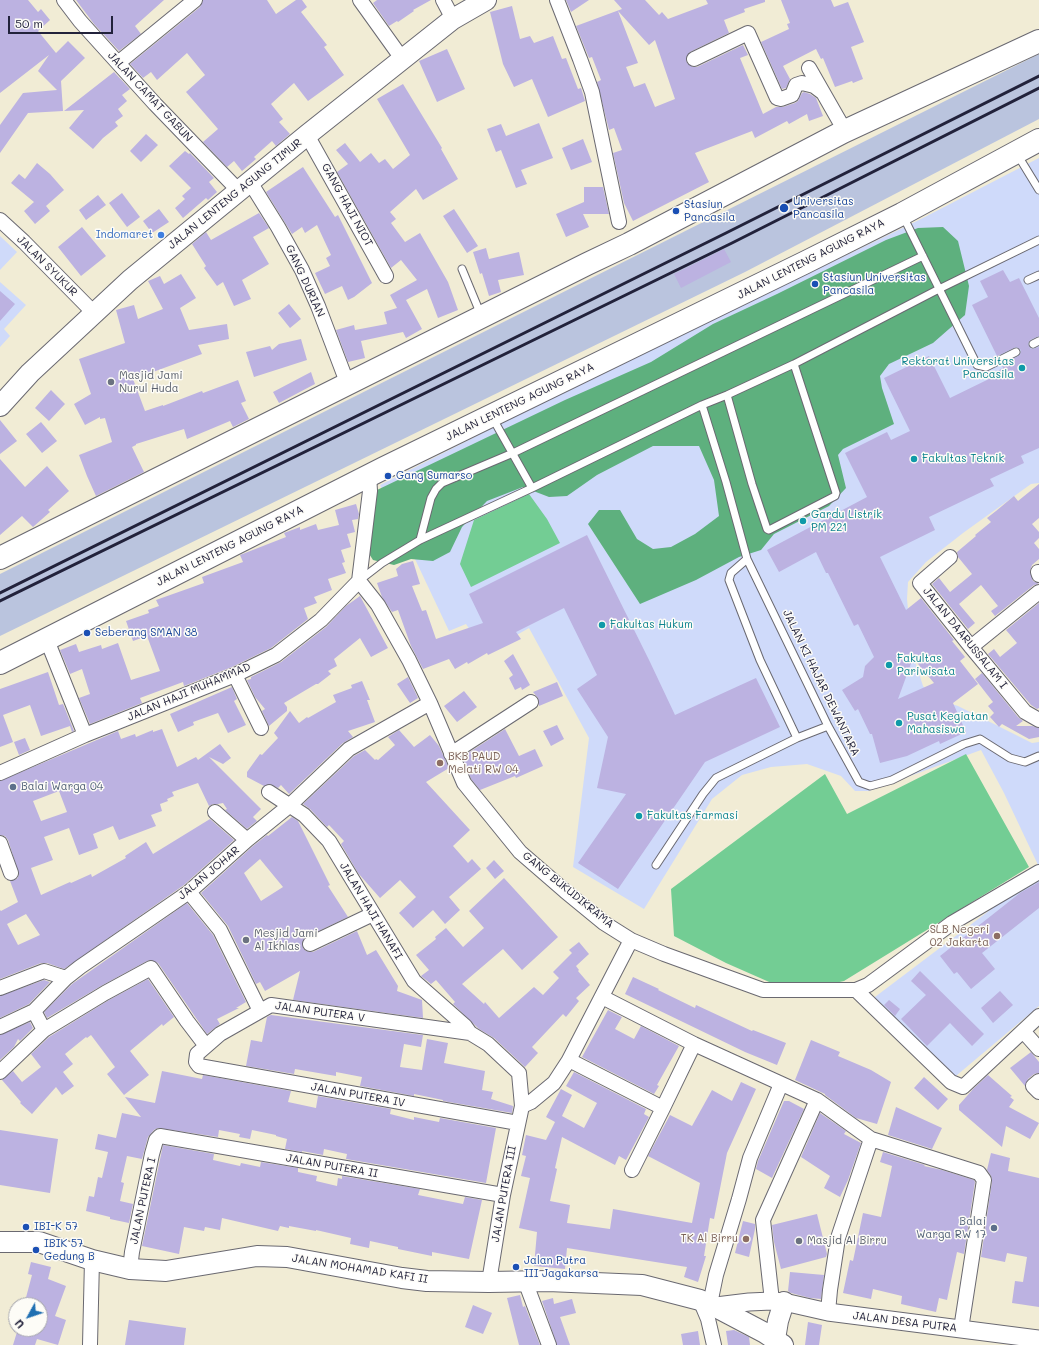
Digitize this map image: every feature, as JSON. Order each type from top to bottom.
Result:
[{"type":"main road","name":"JALAN LENTENG AGUNG TIMUR","points":[[0,406],[30,373],[130,280],[307,135],[453,19],[486,0]]},
{"type":"main road","points":[[0,558],[629,244],[844,131],[1039,41]]},
{"type":"main road","name":"JALAN LENTENG AGUNG RAYA","points":[[0,663],[370,475],[781,275],[902,214],[1039,140]]},
{"type":"main road","name":"JALAN MOHAMAD KAFI II","points":[[0,1242],[39,1242],[92,1260],[130,1269],[166,1271],[257,1256],[287,1257],[402,1278],[427,1281],[642,1285],[709,1303],[774,1339]]},
{"type":"main road","points":[[774,1339],[778,1321],[778,1302]]},
{"type":"street","name":"JALAN CAMAT GABUN","points":[[64,0],[80,21],[155,104],[245,187]]},
{"type":"street","points":[[117,61],[186,0]]},
{"type":"street","points":[[117,61],[195,0]]},
{"type":"street","points":[[360,0],[403,60]]},
{"type":"street","points":[[443,0],[453,19]]},
{"type":"street","points":[[557,0],[592,92],[619,222]]},
{"type":"street","points":[[694,59],[748,33],[777,98],[781,99],[792,94],[796,85],[802,83],[814,86],[822,92]]},
{"type":"street","points":[[809,68],[844,131]]},
{"type":"street","name":"GANG HAJI NIOT","points":[[307,135],[386,276]]},
{"type":"street","name":"GANG DURIAN","points":[[245,187],[278,227],[302,270],[318,306],[348,384]]},
{"type":"street","name":"JALAN SYUKUR","points":[[0,220],[24,242],[94,313]]},
{"type":"street","points":[[359,581],[370,491],[370,475]]},
{"type":"street","name":"JALAN DAARUSSALAM I","points":[[950,557],[920,583],[1025,712],[1039,720]]},
{"type":"street","name":"JALAN HAJI MUHAMMAD","points":[[0,773],[85,735],[235,675],[276,654],[321,620],[359,581]]},
{"type":"street","name":"GANG BUKUDIKRAMA","points":[[359,581],[378,605],[408,660],[430,703],[464,783],[520,852],[604,922],[629,945],[664,954],[763,990],[856,990],[868,985],[952,923],[1039,872]]},
{"type":"street","points":[[971,647],[1039,592]]},
{"type":"street","points":[[47,640],[85,735]]},
{"type":"street","points":[[235,675],[261,728]]},
{"type":"street","points":[[451,754],[531,702]]},
{"type":"street","name":"JALAN JOHAR","points":[[0,1027],[34,1010],[66,978],[80,967],[189,892],[247,840],[289,806],[349,749],[430,703]]},
{"type":"street","name":"JALAN HAJI HANAFI","points":[[269,792],[304,815],[329,841],[414,981],[465,1026],[470,1033]]},
{"type":"street","points":[[215,812],[247,840]]},
{"type":"street","points":[[0,843],[11,874]]},
{"type":"street","points":[[189,892],[220,930],[260,1011]]},
{"type":"street","points":[[310,944],[373,914]]},
{"type":"street","points":[[522,1106],[531,1102],[554,1083],[569,1060],[629,945]]},
{"type":"street","points":[[0,1072],[44,1030],[104,993],[151,968],[206,1046]]},
{"type":"street","points":[[0,986],[44,971],[66,978]]},
{"type":"street","points":[[856,990],[951,1082],[963,1087],[1039,1016]]},
{"type":"street","points":[[602,997],[694,1044],[817,1100],[871,1139],[979,1173],[984,1180],[961,1329]]},
{"type":"street","name":"JALAN PUTERA V","points":[[199,1066],[196,1062],[197,1054],[220,1034],[271,1005],[470,1033]]},
{"type":"street","points":[[34,1010],[44,1030]]},
{"type":"street","points":[[1023,1031],[1039,1049]]},
{"type":"street","name":"JALAN PUTERA III","points":[[470,1033],[488,1044],[519,1073],[522,1106],[503,1195],[489,1282]]},
{"type":"street","points":[[632,1170],[694,1044]]},
{"type":"street","points":[[569,1060],[663,1108]]},
{"type":"street","name":"JALAN PUTERA IV","points":[[199,1066],[518,1123]]},
{"type":"street","points":[[1039,1081],[1033,1086],[1039,1092]]},
{"type":"street","points":[[714,1345],[708,1319],[709,1303],[716,1275],[750,1158],[782,1084]]},
{"type":"street","points":[[778,1302],[763,1220],[817,1100]]},
{"type":"street","name":"JALAN PUTERA II","points":[[160,1136],[503,1195]]},
{"type":"street","name":"JALAN PUTERA I","points":[[130,1269],[132,1252],[152,1154],[156,1140],[160,1136]]},
{"type":"street","points":[[828,1312],[838,1238],[871,1139]]},
{"type":"street","points":[[90,1345],[92,1260]]},
{"type":"street","points":[[525,1282],[549,1345]]},
{"type":"street","name":"JALAN DESA PUTRA","points":[[709,1303],[778,1302],[828,1312],[1039,1338]]},
{"type":"lane","points":[[1016,153],[1039,190]]},
{"type":"lane","points":[[902,214],[977,364],[986,367],[1016,352]]},
{"type":"lane","points":[[359,581],[382,563],[420,540],[532,488],[702,405],[728,395],[794,364],[939,289],[1039,240]]},
{"type":"lane","points":[[420,540],[431,498],[436,489],[442,483],[513,453],[923,256]]},
{"type":"lane","points":[[462,269],[481,317]]},
{"type":"lane","points":[[1028,280],[1039,275]]},
{"type":"lane","points":[[728,395],[752,484],[767,529],[769,530],[835,496],[836,493],[794,364]]},
{"type":"lane","name":"JALAN KI HAJAR DEWANTARA","points":[[702,405],[726,482],[747,559],[828,726],[859,782],[870,786],[892,780],[964,744],[980,739],[1010,758],[1025,762],[1039,756]]},
{"type":"lane","points":[[491,415],[532,488]]},
{"type":"lane","points":[[747,559],[731,573],[729,580],[760,660],[797,738]]},
{"type":"lane","points":[[656,865],[703,794],[716,778],[797,738],[828,726]]},
{"type":"shaded area","points":[[1039,54],[1039,119],[745,272],[0,636],[0,574]]},
{"type":"shaded area","name":"Universitas Pancasila","points":[[1039,158],[1039,483],[1031,484],[963,533],[926,562],[908,582],[907,599],[912,652],[923,686],[933,698],[958,706],[1032,743],[1039,742],[1039,867],[1004,793],[981,750],[869,791],[855,791],[841,776],[807,764],[771,767],[742,775],[712,799],[644,909],[573,867],[589,738],[529,628],[485,653],[466,624],[449,631],[380,485],[536,406],[919,220]]},
{"type":"shaded area","points":[[0,236],[17,252],[0,270]]},
{"type":"shaded area","points":[[0,282],[26,305],[4,329],[10,336],[0,347]]},
{"type":"shaded area","name":"SLB Negeri 02 Jakarta","points":[[1039,873],[1039,1006],[944,1086],[871,1000]]},
{"type":"green space","points":[[943,227],[958,241],[969,286],[965,315],[933,343],[889,364],[880,376],[882,388],[894,424],[843,449],[838,455],[846,488],[829,506],[774,534],[761,550],[739,557],[696,580],[640,604],[588,524],[599,510],[620,510],[637,539],[653,549],[671,547],[695,534],[719,516],[714,480],[699,446],[653,446],[597,475],[567,496],[549,497],[523,487],[487,501],[462,527],[450,552],[433,561],[411,559],[394,565],[373,560],[366,549],[366,528],[377,490],[565,400],[651,362],[713,324],[886,240],[918,228]]},
{"type":"green space","points":[[529,494],[547,519],[560,543],[471,587],[460,564],[474,520]]},
{"type":"green space","points":[[966,754],[1029,867],[844,981],[826,985],[776,985],[726,963],[674,936],[671,889],[825,774],[847,814]]},
{"type":"building","points":[[0,0],[28,0],[38,12],[41,9],[50,20],[38,31],[56,53],[68,41],[85,58],[61,81],[63,111],[28,113],[0,153],[0,125],[23,93],[57,90],[38,71],[49,55],[0,93]]},
{"type":"building","points":[[76,0],[164,0],[135,26],[141,34],[119,51],[94,24]]},
{"type":"building","points":[[203,0],[267,0],[276,14],[296,0],[302,0],[307,7],[301,12],[327,45],[324,47],[344,75],[308,101],[294,83],[271,104],[283,119],[279,122],[290,134],[276,146],[272,141],[254,157],[256,159],[242,171],[234,161],[227,167],[203,142],[218,129],[186,92],[205,75],[187,53],[157,80],[151,72],[143,78],[130,64],[200,7]]},
{"type":"building","points":[[377,0],[431,0],[413,10],[414,11],[398,22],[397,21],[389,26],[373,3]]},
{"type":"building","points":[[566,0],[589,0],[571,12]]},
{"type":"building","points":[[614,0],[645,0],[659,15],[662,12],[668,19],[708,4],[706,0],[765,0],[765,2],[744,9],[745,12],[724,20],[729,33],[690,52],[686,58],[687,63],[693,67],[697,67],[743,45],[748,55],[740,58],[763,114],[776,107],[783,107],[795,103],[804,92],[816,98],[823,116],[809,121],[807,114],[789,124],[787,121],[755,138],[752,131],[695,153],[709,182],[633,221],[624,203],[613,153],[622,150],[614,128],[609,130],[597,82],[601,80],[592,57],[589,58],[576,26],[622,9]],"holes":[[[618,11],[649,45],[655,40],[675,99],[655,107],[645,83],[634,87],[626,67],[638,63]]]},
{"type":"building","points":[[781,0],[831,0],[834,7],[848,2],[864,42],[851,47],[863,79],[835,87],[823,58],[821,59],[816,49],[783,66],[790,79],[786,88],[782,89],[761,42],[789,29],[787,24],[790,23]]},
{"type":"building","points":[[512,6],[520,39],[530,36],[534,43],[553,36],[562,59],[566,58],[578,89],[581,88],[585,101],[548,117],[532,79],[514,87],[503,64],[490,12]]},
{"type":"building","points":[[447,49],[465,89],[437,102],[419,61]]},
{"type":"building","points":[[114,72],[130,89],[122,95],[127,101],[118,109],[123,116],[115,122],[118,126],[103,138],[93,149],[69,128],[84,110],[64,111]]},
{"type":"building","points":[[403,84],[442,148],[441,149],[458,179],[423,200],[416,189],[390,212],[396,219],[391,223],[405,242],[420,233],[448,282],[458,310],[438,318],[427,289],[406,300],[422,329],[406,338],[403,332],[361,341],[365,358],[348,362],[336,330],[354,325],[355,330],[387,324],[384,312],[397,308],[390,295],[417,280],[401,260],[391,268],[337,172],[348,164],[336,150],[345,143],[360,162],[371,153],[379,163],[385,159],[393,169],[410,155],[377,99]]},
{"type":"building","points":[[539,123],[553,158],[521,170],[527,184],[516,188],[501,150],[496,152],[487,129],[501,124],[506,136]]},
{"type":"building","points":[[146,134],[158,145],[141,162],[130,151]]},
{"type":"building","points":[[583,139],[592,162],[571,170],[562,148]]},
{"type":"building","points":[[185,151],[189,154],[190,153],[214,178],[209,182],[217,192],[208,200],[206,198],[183,218],[175,208],[185,199],[182,196],[191,188],[169,166]]},
{"type":"building","points":[[37,163],[50,174],[64,190],[46,206],[50,211],[35,224],[24,211],[34,202],[11,183],[19,174],[25,179]]},
{"type":"building","points":[[303,167],[335,217],[338,215],[372,283],[348,300],[342,286],[325,294],[315,273],[330,266],[326,258],[331,255],[317,225],[305,233],[302,227],[292,234],[266,192]]},
{"type":"building","points":[[584,187],[603,187],[609,214],[583,214],[589,227],[566,237],[556,214],[584,202]]},
{"type":"building","points":[[122,193],[140,217],[127,227],[109,203]]},
{"type":"building","points":[[98,195],[106,205],[86,220],[79,210]]},
{"type":"building","points":[[159,209],[169,222],[152,233],[143,221]]},
{"type":"building","points":[[454,209],[478,246],[467,253],[443,216]]},
{"type":"building","points":[[259,213],[269,228],[253,237],[269,264],[242,280],[251,299],[234,306],[223,282],[217,286],[204,268],[206,266],[192,244],[206,232],[211,240]]},
{"type":"building","points":[[82,227],[106,256],[81,276],[58,247]]},
{"type":"building","points":[[486,248],[489,259],[519,252],[524,275],[498,280],[501,292],[489,296],[482,273],[480,274],[473,252]]},
{"type":"building","points":[[724,249],[731,262],[681,288],[674,274]]},
{"type":"building","points":[[1003,270],[1010,282],[1019,278],[1039,318],[1039,336],[1030,340],[1028,344],[1032,349],[1039,347],[1039,448],[1021,456],[1024,463],[990,479],[994,486],[929,517],[935,530],[880,557],[906,610],[921,598],[954,640],[952,641],[965,657],[960,661],[978,684],[953,703],[966,732],[940,744],[939,741],[907,756],[880,763],[872,734],[870,734],[858,709],[855,711],[842,690],[863,677],[865,666],[874,657],[858,624],[854,626],[816,552],[779,572],[767,550],[867,497],[845,453],[887,432],[891,440],[910,431],[884,378],[929,356],[950,398],[991,378],[990,375],[1003,368],[1002,365],[1020,355],[1021,350],[1016,347],[997,356],[972,305],[988,297],[980,281]],"holes":[[[913,658],[934,683],[898,699]]]},
{"type":"building","points":[[181,274],[196,298],[180,308],[189,330],[227,324],[229,339],[198,345],[202,354],[153,372],[154,373],[133,379],[145,411],[163,406],[202,391],[203,393],[238,380],[246,401],[241,403],[249,419],[233,427],[230,421],[187,439],[184,429],[136,444],[132,447],[144,472],[96,496],[79,455],[112,442],[105,418],[100,419],[100,417],[85,425],[74,404],[91,394],[79,359],[125,343],[116,310],[134,305],[138,319],[163,309],[148,281],[160,276],[164,284]]},
{"type":"building","points":[[0,291],[15,304],[0,321]]},
{"type":"building","points":[[289,304],[301,319],[290,328],[278,313]]},
{"type":"building","points":[[301,339],[307,360],[254,377],[246,352],[270,346],[272,350],[279,344]]},
{"type":"building","points":[[311,372],[315,384],[279,403],[273,392]]},
{"type":"building","points":[[51,390],[65,404],[49,421],[35,408]]},
{"type":"building","points":[[0,420],[17,441],[0,454]]},
{"type":"building","points":[[41,422],[57,441],[42,453],[26,434]]},
{"type":"building","points":[[0,459],[25,487],[47,466],[69,491],[48,510],[50,512],[33,527],[22,516],[0,535]]},
{"type":"building","points":[[1039,484],[1039,518],[1032,524],[1039,532],[1039,538],[1034,543],[1039,549],[1039,559],[1032,565],[1030,571],[1033,581],[1039,584],[1034,585],[995,616],[991,611],[998,606],[981,585],[959,604],[975,623],[968,629],[932,584],[939,578],[950,592],[972,574],[958,557],[957,552],[991,522],[987,518],[1014,496],[1018,501]]},
{"type":"building","points":[[356,504],[359,514],[358,519],[352,520],[355,532],[347,534],[351,547],[341,550],[345,562],[342,563],[346,573],[328,579],[332,590],[314,597],[317,603],[304,608],[308,619],[271,648],[232,667],[184,686],[183,682],[140,698],[142,703],[90,724],[79,698],[90,694],[82,669],[70,674],[60,650],[76,644],[79,652],[101,645],[102,649],[118,643],[131,680],[160,671],[147,636],[133,641],[126,621],[149,613],[148,610],[159,606],[156,600],[204,583],[202,577],[243,562],[240,555],[286,537],[284,533],[300,527],[300,530],[316,524],[318,530],[339,525],[335,510]]},
{"type":"building","points":[[587,535],[675,715],[756,678],[780,727],[705,762],[618,889],[578,863],[626,794],[597,788],[608,737],[577,689],[597,675],[564,608],[516,632],[521,639],[488,655],[487,653],[468,664],[467,662],[455,669],[449,659],[423,669],[411,646],[398,610],[392,612],[382,597],[377,583],[398,576],[396,569],[402,564],[413,561],[420,584],[412,586],[422,611],[426,610],[436,639],[483,623],[469,594]]},
{"type":"building","points":[[360,596],[388,648],[371,657],[360,638],[334,659],[337,666],[328,671],[331,674],[318,684],[284,703],[287,707],[287,711],[269,726],[262,711],[265,709],[255,697],[247,680],[281,662],[326,627],[346,606]]},
{"type":"building","points":[[1039,603],[1039,708],[1037,709],[1031,705],[988,654],[994,649],[1000,657],[1017,643],[1006,630]]},
{"type":"building","points":[[513,654],[530,685],[522,690],[521,687],[515,690],[509,678],[513,675],[504,661]]},
{"type":"building","points":[[48,672],[59,705],[63,704],[74,731],[72,732],[70,726],[41,736],[30,705],[3,715],[13,742],[0,747],[0,689]]},
{"type":"building","points":[[982,673],[1018,717],[1023,721],[1016,726],[1032,726],[1039,728],[1039,737],[1029,739],[1002,724],[999,727],[990,717],[994,713],[988,706],[993,702],[975,679]]},
{"type":"building","points":[[408,677],[418,698],[410,703],[397,684]]},
{"type":"building","points":[[362,681],[370,700],[367,700],[375,722],[348,731],[353,737],[343,743],[289,794],[281,785],[278,788],[270,784],[264,786],[247,777],[247,772],[260,754],[262,755],[278,738],[274,733],[290,711],[299,723],[307,717],[308,718],[336,702],[333,695],[352,688],[351,685]]},
{"type":"building","points":[[557,682],[563,696],[539,706],[538,698],[533,692]]},
{"type":"building","points":[[232,687],[237,699],[234,701],[246,725],[228,733],[218,713],[193,722],[194,725],[178,732],[170,714]]},
{"type":"building","points":[[464,691],[477,707],[457,722],[444,706]]},
{"type":"building","points":[[557,725],[564,739],[551,746],[543,731]]},
{"type":"building","points":[[162,729],[177,767],[196,757],[198,760],[220,744],[231,758],[223,764],[209,757],[261,809],[253,817],[257,821],[247,829],[225,810],[227,809],[223,803],[209,806],[198,783],[172,792],[174,796],[167,799],[168,801],[160,804],[162,811],[151,815],[156,826],[119,840],[113,826],[93,834],[98,848],[79,855],[69,828],[44,837],[53,860],[31,868],[41,895],[91,874],[92,877],[126,858],[125,856],[146,842],[153,854],[210,819],[234,840],[184,885],[64,969],[47,963],[41,963],[0,979],[0,910],[1,911],[18,902],[10,881],[17,879],[19,874],[8,840],[5,836],[0,835],[0,781],[118,731],[121,739],[135,734],[136,737],[153,730],[153,732]],"holes":[[[59,791],[67,812],[41,821],[33,801]],[[26,914],[40,935],[18,945],[7,924]]]},
{"type":"building","points":[[505,729],[519,756],[535,749],[543,766],[516,778],[515,776],[480,790],[471,779],[462,757]]},
{"type":"building","points":[[399,730],[414,747],[430,735],[439,746],[449,768],[426,782],[470,830],[453,846],[468,863],[472,859],[481,869],[449,897],[460,910],[445,924],[433,910],[413,928],[399,913],[416,897],[400,880],[380,898],[358,873],[341,844],[344,841],[329,825],[327,827],[310,809],[303,804],[354,756],[365,750],[375,760],[378,760],[395,745],[388,737]]},
{"type":"building","points":[[25,738],[30,750],[19,755],[14,742]]},
{"type":"building","points":[[292,817],[298,821],[330,885],[328,886],[348,917],[306,937],[302,943],[303,948],[306,951],[313,952],[357,931],[367,955],[376,950],[398,986],[397,991],[422,1000],[423,1018],[293,1000],[300,971],[265,991],[260,982],[256,984],[228,926],[201,893],[253,846],[267,835],[268,836]],"holes":[[[260,859],[283,887],[261,901],[244,873]]]},
{"type":"building","points":[[494,860],[504,871],[495,879],[486,868]]},
{"type":"building","points":[[504,878],[558,937],[522,970],[503,949],[462,984],[484,1004],[485,1002],[499,1018],[534,987],[543,995],[559,978],[553,972],[572,953],[569,950],[579,942],[589,954],[576,966],[579,970],[578,971],[590,985],[576,998],[579,1001],[566,1017],[563,1014],[532,1047],[538,1053],[525,1067],[494,1038],[479,1029],[453,1004],[455,1002],[436,980],[431,984],[421,976],[429,970],[416,955],[436,939],[435,937],[446,928],[463,947],[484,928],[469,911]]},
{"type":"building","points":[[1039,882],[1039,908],[982,953],[995,969],[971,989],[957,972],[954,974],[940,956],[1020,893]]},
{"type":"building","points":[[187,903],[213,935],[246,1002],[236,1008],[239,1008],[217,1019],[220,1024],[207,1034],[158,963],[151,960],[101,986],[47,1018],[44,1012],[72,984]]},
{"type":"building","points":[[920,971],[984,1034],[972,1046],[950,1023],[927,1046],[901,1019],[926,995],[911,981]]},
{"type":"building","points":[[633,977],[695,1008],[696,1005],[752,1031],[753,1030],[786,1043],[777,1065],[745,1052],[625,994]]},
{"type":"building","points":[[148,979],[174,1017],[163,1026],[162,1024],[130,1051],[149,1075],[124,1095],[107,1074],[115,1067],[91,1035],[87,1038],[86,1037],[65,1054],[73,1064],[63,1072],[74,1086],[62,1095],[56,1087],[32,1114],[20,1103],[21,1102],[2,1080],[13,1071],[22,1082],[41,1067],[31,1054],[49,1037],[109,1000]]},
{"type":"building","points":[[44,980],[50,982],[29,1004],[0,1018],[0,996]]},
{"type":"building","points":[[1000,991],[1013,1005],[993,1023],[981,1008]]},
{"type":"building","points":[[889,1000],[900,1009],[895,1016],[884,1005]]},
{"type":"building","points":[[608,1010],[622,1017],[615,1029],[634,1039],[641,1026],[679,1046],[657,1085],[659,1086],[654,1094],[582,1057]]},
{"type":"building","points":[[271,1015],[423,1035],[421,1047],[404,1044],[400,1067],[422,1070],[427,1039],[448,1043],[444,1063],[485,1071],[482,1090],[493,1092],[491,1099],[513,1106],[512,1113],[443,1101],[414,1094],[414,1096],[360,1086],[362,1077],[336,1072],[336,1076],[295,1069],[294,1074],[246,1066],[251,1040],[262,1042],[267,1017]]},
{"type":"building","points":[[30,1022],[33,1028],[20,1041],[18,1039],[14,1047],[0,1060],[0,1035]]},
{"type":"building","points":[[811,1040],[840,1052],[838,1056],[871,1070],[891,1082],[877,1124],[856,1118],[825,1094],[795,1080]]},
{"type":"building","points":[[1031,1052],[1039,1062],[1039,1073],[1034,1074],[1028,1079],[1025,1086],[1010,1068]]},
{"type":"building","points":[[162,1071],[202,1079],[203,1075],[291,1091],[288,1102],[316,1108],[318,1096],[391,1109],[390,1114],[414,1120],[414,1117],[439,1122],[440,1118],[496,1128],[486,1183],[346,1159],[347,1154],[324,1149],[323,1155],[285,1149],[287,1139],[252,1130],[250,1139],[239,1137],[240,1134],[219,1130],[218,1137],[158,1128],[148,1137],[142,1159],[127,1156],[121,1182],[124,1183],[120,1201],[133,1204],[129,1223],[110,1219],[110,1217],[86,1211],[89,1196],[94,1197],[98,1177],[102,1178],[108,1152],[95,1149],[98,1134],[116,1138],[122,1113],[141,1117],[125,1097],[155,1103]]},
{"type":"building","points":[[574,1072],[646,1109],[644,1114],[649,1117],[626,1160],[619,1156],[615,1165],[562,1137],[550,1201],[570,1205],[567,1223],[610,1229],[613,1209],[692,1223],[700,1183],[648,1156],[670,1115],[692,1126],[712,1090],[732,1101],[741,1082],[756,1089],[727,1153],[714,1219],[710,1218],[704,1256],[706,1256],[698,1282],[684,1277],[687,1267],[567,1248],[565,1269],[534,1266],[537,1232],[519,1228],[530,1178],[521,1176],[526,1156],[522,1155],[526,1135],[546,1140],[555,1122],[546,1117],[561,1089],[572,1095],[562,1116],[584,1128],[597,1103],[566,1086]]},
{"type":"building","points":[[988,1075],[1012,1096],[1010,1097],[1014,1100],[1009,1107],[1039,1123],[1030,1139],[1006,1126],[1002,1147],[959,1110],[959,1105]]},
{"type":"building","points":[[924,1077],[948,1099],[938,1110],[914,1088]]},
{"type":"building","points":[[784,1101],[789,1101],[804,1109],[772,1178],[756,1169]]},
{"type":"building","points":[[896,1107],[942,1128],[932,1149],[888,1135]]},
{"type":"building","points":[[820,1113],[846,1131],[844,1134],[861,1143],[848,1180],[840,1197],[824,1188],[830,1176],[801,1157]]},
{"type":"building","points":[[0,1130],[58,1139],[50,1193],[0,1185]]},
{"type":"building","points":[[163,1145],[214,1154],[213,1160],[240,1166],[241,1163],[260,1167],[261,1162],[298,1168],[298,1172],[317,1176],[316,1181],[337,1186],[338,1178],[342,1179],[342,1176],[420,1189],[418,1195],[463,1204],[465,1197],[482,1200],[469,1259],[432,1252],[432,1256],[370,1241],[369,1248],[350,1244],[351,1238],[316,1230],[280,1226],[278,1231],[222,1218],[220,1230],[205,1227],[204,1231],[184,1227],[179,1254],[142,1246]]},
{"type":"building","points":[[883,1152],[925,1165],[924,1166],[974,1180],[975,1182],[964,1254],[957,1252],[947,1300],[939,1298],[936,1312],[901,1304],[902,1296],[873,1289],[871,1299],[843,1293],[850,1260],[853,1261],[863,1213],[881,1217],[892,1166],[880,1162]]},
{"type":"building","points":[[991,1153],[1010,1158],[1008,1171],[1039,1178],[1039,1307],[1012,1303],[1015,1281],[1023,1282],[1027,1257],[1007,1253],[1005,1262],[981,1257],[992,1181],[987,1170]]},
{"type":"building","name":"Masjid Al Birru","points":[[817,1214],[827,1254],[826,1257],[781,1269],[774,1242],[772,1225]]},
{"type":"building","name":"TK Al Birru","points":[[743,1221],[755,1224],[749,1257],[735,1253]]},
{"type":"building","points":[[31,1262],[51,1267],[48,1279],[66,1286],[55,1316],[66,1320],[58,1345],[37,1339],[35,1345],[13,1345],[15,1337],[48,1337],[48,1297],[26,1297],[32,1275],[28,1274]]},
{"type":"building","points":[[790,1272],[824,1275],[821,1299],[810,1298],[788,1291]]},
{"type":"building","points":[[520,1295],[523,1307],[525,1306],[540,1345],[519,1345],[507,1298]]},
{"type":"building","points":[[553,1298],[554,1304],[572,1299],[576,1313],[560,1317],[570,1345],[557,1345],[542,1301]]},
{"type":"building","points":[[473,1305],[492,1313],[483,1334],[465,1327]]},
{"type":"building","points":[[129,1320],[186,1328],[184,1345],[125,1345]]},
{"type":"building","points":[[808,1322],[822,1325],[819,1345],[805,1345]]},
{"type":"building","points":[[734,1330],[749,1337],[750,1345],[728,1345],[726,1331]]},
{"type":"building","points":[[698,1331],[700,1345],[683,1345],[681,1334]]},
{"type":"railway","points":[[0,593],[1039,76]]},
{"type":"railway","points":[[0,601],[732,243],[1039,88]]},
{"type":"place","name":"Universitas Pancasila","points":[[784,208]]},
{"type":"place","name":"Stasiun Pancasila","points":[[676,211]]},
{"type":"place","name":"Indomaret","points":[[161,235]]},
{"type":"place","name":"Stasiun Universitas Pancasila","points":[[815,284]]},
{"type":"place","name":"Rektorat Universitas Pancasila","points":[[1022,368]]},
{"type":"place","name":"Masjid Jami Nurul Huda","points":[[111,382]]},
{"type":"place","name":"Fakultas Teknik","points":[[914,459]]},
{"type":"place","name":"Gang Sumarso","points":[[388,476]]},
{"type":"place","name":"Gardu Listrik PM 221","points":[[803,521]]},
{"type":"place","name":"Fakultas Hukum","points":[[602,625]]},
{"type":"place","name":"Seberang SMAN 38","points":[[87,633]]},
{"type":"place","name":"Fakultas Pariwisata","points":[[889,665]]},
{"type":"place","name":"Pusat Kegiatan Mahasiswa","points":[[899,723]]},
{"type":"place","name":"BKB PAUD Melati RW 04","points":[[440,763]]},
{"type":"place","name":"Balai Warga 04","points":[[13,787]]},
{"type":"place","name":"Fakultas Farmasi","points":[[639,816]]},
{"type":"place","name":"SLB Negeri 02 Jakarta","points":[[997,936]]},
{"type":"place","name":"Mesjid Jami Al Ikhlas","points":[[246,940]]},
{"type":"place","name":"IBI-K 57","points":[[26,1227]]},
{"type":"place","name":"Balai Warga RW 17","points":[[994,1228]]},
{"type":"place","name":"TK Al Birru","points":[[746,1239]]},
{"type":"place","name":"Masjid Al Birru","points":[[799,1241]]},
{"type":"place","name":"IBIK 57 Gedung B","points":[[36,1250]]},
{"type":"place","name":"Jalan Putra III Jagakarsa","points":[[516,1267]]}]
